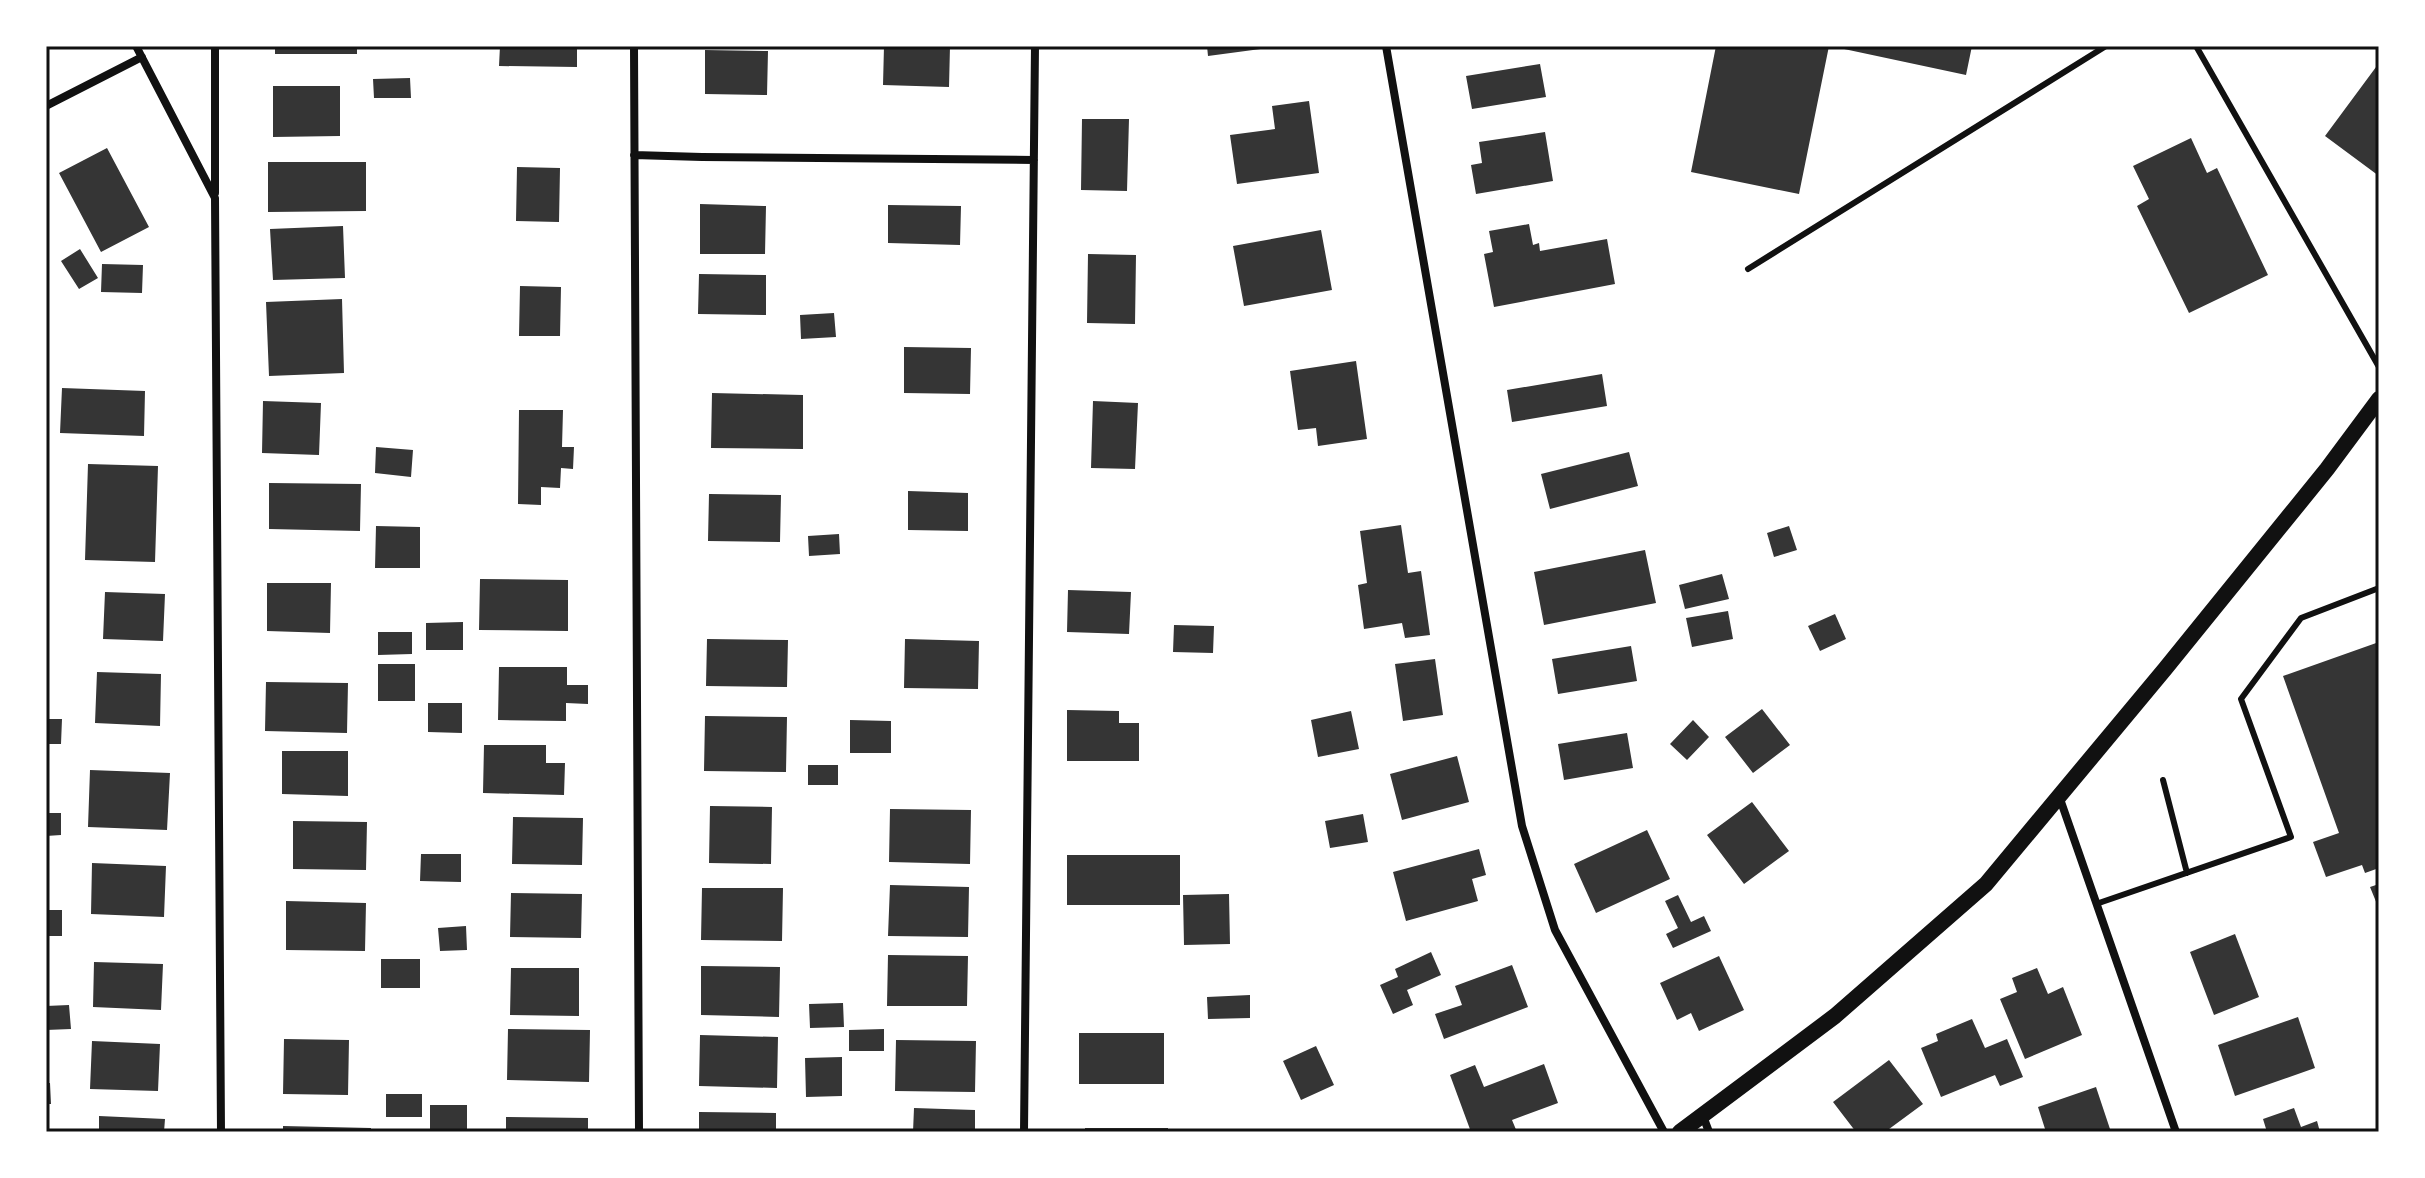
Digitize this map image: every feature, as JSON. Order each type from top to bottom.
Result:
[{"type":"main road","points":[[1680,1132],[1835,1016],[1986,884],[2184,646],[2327,469],[2379,399]]},
{"type":"street","points":[[136,46],[215,198]]},
{"type":"street","points":[[215,46],[221,1132]]},
{"type":"street","points":[[634,46],[639,1132]]},
{"type":"street","points":[[1024,1132],[1035,46]]},
{"type":"street","points":[[1386,46],[1522,826],[1555,930],[1664,1132]]},
{"type":"street","points":[[46,106],[142,57]]},
{"type":"street","points":[[634,155],[1034,160]]},
{"type":"street","points":[[2058,795],[2176,1132]]},
{"type":"street","points":[[1703,1115],[1709,1132]]},
{"type":"lane","points":[[1748,269],[2106,46]]},
{"type":"lane","points":[[2196,46],[2379,367]]},
{"type":"lane","points":[[2096,904],[2291,837],[2241,699],[2301,618],[2379,588]]},
{"type":"lane","points":[[2163,780],[2187,873]]},
{"type":"building","points":[[275,46],[357,46],[357,54],[275,54]]},
{"type":"building","points":[[500,46],[577,46],[577,67],[499,66]]},
{"type":"building","points":[[884,46],[950,46],[949,87],[883,85]]},
{"type":"building","points":[[1207,46],[1268,46],[1268,48],[1208,56]]},
{"type":"building","points":[[1716,46],[1829,46],[1799,194],[1691,172]]},
{"type":"building","points":[[1830,46],[1972,46],[1966,75]]},
{"type":"building","points":[[705,50],[768,51],[767,95],[705,94]]},
{"type":"building","points":[[2379,63],[2379,176],[2325,136]]},
{"type":"building","points":[[1540,64],[1546,97],[1472,109],[1466,76]]},
{"type":"building","points":[[410,78],[411,98],[374,98],[373,79]]},
{"type":"building","points":[[273,86],[340,86],[340,136],[273,137]]},
{"type":"building","points":[[1309,101],[1319,173],[1237,184],[1230,135],[1275,129],[1272,106]]},
{"type":"building","points":[[1082,119],[1129,119],[1127,191],[1081,190]]},
{"type":"building","points":[[1545,132],[1553,181],[1476,194],[1471,165],[1482,163],[1479,142]]},
{"type":"building","points":[[2191,138],[2207,173],[2217,168],[2268,275],[2189,313],[2137,206],[2149,199],[2133,166]]},
{"type":"building","points":[[107,148],[149,227],[101,252],[59,173]]},
{"type":"building","points":[[268,162],[366,162],[366,211],[268,212]]},
{"type":"building","points":[[517,167],[560,168],[559,222],[516,221]]},
{"type":"building","points":[[700,204],[766,206],[765,254],[700,254]]},
{"type":"building","points":[[888,205],[961,206],[960,245],[888,243]]},
{"type":"building","points":[[1529,224],[1533,245],[1539,243],[1540,251],[1607,239],[1615,284],[1494,307],[1484,254],[1493,252],[1489,231]]},
{"type":"building","points":[[343,226],[345,278],[273,280],[270,229]]},
{"type":"building","points":[[1321,230],[1332,290],[1244,306],[1233,246]]},
{"type":"building","points":[[80,249],[98,278],[79,289],[61,261]]},
{"type":"building","points":[[1088,254],[1136,255],[1135,324],[1087,323]]},
{"type":"building","points":[[102,264],[143,265],[142,293],[101,292]]},
{"type":"building","points":[[699,274],[766,275],[766,315],[698,314]]},
{"type":"building","points":[[520,286],[561,287],[560,336],[519,336]]},
{"type":"building","points":[[342,299],[344,373],[269,376],[266,302]]},
{"type":"building","points":[[834,313],[836,337],[801,339],[800,315]]},
{"type":"building","points":[[904,347],[971,348],[970,394],[904,393]]},
{"type":"building","points":[[1356,361],[1367,439],[1318,446],[1316,428],[1298,430],[1290,371]]},
{"type":"building","points":[[1602,374],[1607,406],[1512,422],[1507,390]]},
{"type":"building","points":[[62,388],[145,391],[144,436],[60,433]]},
{"type":"building","points":[[712,393],[803,395],[803,449],[711,448]]},
{"type":"building","points":[[263,401],[321,403],[319,455],[262,453]]},
{"type":"building","points":[[1093,401],[1138,403],[1135,469],[1091,468]]},
{"type":"building","points":[[519,410],[563,410],[562,447],[574,447],[573,469],[561,468],[560,488],[541,487],[541,505],[518,504]]},
{"type":"building","points":[[376,447],[413,450],[411,477],[375,473]]},
{"type":"building","points":[[1629,452],[1638,486],[1550,509],[1541,474]]},
{"type":"building","points":[[88,464],[158,466],[155,562],[85,560]]},
{"type":"building","points":[[269,483],[361,484],[360,531],[269,529]]},
{"type":"building","points":[[908,491],[968,493],[968,531],[908,530]]},
{"type":"building","points":[[709,494],[781,495],[780,542],[708,541]]},
{"type":"building","points":[[1401,525],[1408,573],[1421,571],[1430,635],[1405,638],[1402,623],[1364,629],[1358,585],[1367,583],[1360,531]]},
{"type":"building","points":[[376,526],[420,527],[420,568],[375,568]]},
{"type":"building","points":[[1789,526],[1797,550],[1774,557],[1767,533]]},
{"type":"building","points":[[839,534],[840,554],[809,556],[808,536]]},
{"type":"building","points":[[1645,550],[1656,603],[1544,625],[1534,572]]},
{"type":"building","points":[[1722,574],[1729,599],[1685,609],[1679,585]]},
{"type":"building","points":[[480,579],[568,580],[568,631],[479,630]]},
{"type":"building","points":[[267,583],[331,583],[330,633],[267,631]]},
{"type":"building","points":[[1068,590],[1131,592],[1129,634],[1067,632]]},
{"type":"building","points":[[105,592],[165,594],[163,641],[103,639]]},
{"type":"building","points":[[1728,611],[1733,639],[1692,647],[1686,618]]},
{"type":"building","points":[[1835,614],[1846,639],[1820,651],[1808,626]]},
{"type":"building","points":[[463,622],[463,650],[426,650],[426,623]]},
{"type":"building","points":[[1174,625],[1214,626],[1213,653],[1173,652]]},
{"type":"building","points":[[378,632],[412,632],[412,654],[378,655]]},
{"type":"building","points":[[707,639],[788,640],[787,687],[706,686]]},
{"type":"building","points":[[905,639],[979,641],[978,689],[904,688]]},
{"type":"building","points":[[2379,642],[2379,868],[2365,873],[2362,865],[2326,877],[2313,842],[2339,833],[2283,676]]},
{"type":"building","points":[[1631,646],[1637,681],[1558,694],[1552,659]]},
{"type":"building","points":[[1435,659],[1443,715],[1403,721],[1395,664]]},
{"type":"building","points":[[378,664],[415,664],[415,701],[378,701]]},
{"type":"building","points":[[499,667],[567,667],[567,685],[588,685],[588,704],[566,703],[566,721],[498,720]]},
{"type":"building","points":[[97,672],[161,674],[160,726],[95,723]]},
{"type":"building","points":[[266,682],[348,683],[347,733],[265,731]]},
{"type":"building","points":[[428,703],[462,703],[462,733],[428,732]]},
{"type":"building","points":[[1762,709],[1790,745],[1753,773],[1725,737]]},
{"type":"building","points":[[1067,710],[1119,711],[1119,723],[1139,723],[1139,761],[1067,761]]},
{"type":"building","points":[[1351,711],[1359,749],[1318,757],[1311,720]]},
{"type":"building","points":[[705,716],[787,717],[786,772],[704,771]]},
{"type":"building","points":[[46,719],[62,719],[61,744],[46,744]]},
{"type":"building","points":[[850,720],[891,721],[891,753],[850,753]]},
{"type":"building","points":[[1693,720],[1709,737],[1687,760],[1670,744]]},
{"type":"building","points":[[1627,733],[1633,768],[1564,780],[1558,744]]},
{"type":"building","points":[[484,745],[546,745],[546,763],[565,763],[564,795],[483,793]]},
{"type":"building","points":[[282,751],[348,751],[348,796],[282,794]]},
{"type":"building","points":[[1457,756],[1469,802],[1402,820],[1390,774]]},
{"type":"building","points":[[808,765],[838,765],[838,785],[808,785]]},
{"type":"building","points":[[90,770],[170,773],[167,830],[88,827]]},
{"type":"building","points":[[1752,802],[1789,851],[1744,884],[1707,835]]},
{"type":"building","points":[[710,806],[772,807],[771,864],[709,863]]},
{"type":"building","points":[[890,809],[971,810],[970,864],[889,862]]},
{"type":"building","points":[[46,813],[61,813],[61,835],[46,836]]},
{"type":"building","points":[[1363,814],[1368,842],[1330,848],[1325,821]]},
{"type":"building","points":[[513,817],[583,818],[582,865],[512,864]]},
{"type":"building","points":[[293,821],[367,822],[366,870],[293,869]]},
{"type":"building","points":[[1647,830],[1670,879],[1596,913],[1574,864]]},
{"type":"building","points":[[1479,849],[1486,875],[1472,879],[1478,901],[1406,921],[1393,872]]},
{"type":"building","points":[[421,854],[461,854],[461,882],[420,881]]},
{"type":"building","points":[[1067,855],[1180,855],[1180,905],[1067,905]]},
{"type":"building","points":[[92,863],[166,866],[164,917],[91,914]]},
{"type":"building","points":[[2379,884],[2379,909],[2370,887]]},
{"type":"building","points":[[890,885],[969,887],[968,937],[888,936]]},
{"type":"building","points":[[702,888],[783,888],[782,941],[701,940]]},
{"type":"building","points":[[511,893],[582,894],[581,938],[510,937]]},
{"type":"building","points":[[1229,894],[1230,944],[1184,945],[1183,895]]},
{"type":"building","points":[[1678,895],[1691,922],[1704,916],[1711,931],[1673,948],[1666,934],[1678,928],[1665,901]]},
{"type":"building","points":[[286,901],[366,903],[365,951],[286,950]]},
{"type":"building","points":[[46,910],[62,910],[62,936],[46,936]]},
{"type":"building","points":[[466,926],[467,950],[440,951],[438,928]]},
{"type":"building","points":[[2235,934],[2259,997],[2214,1015],[2190,952]]},
{"type":"building","points":[[1431,952],[1441,975],[1407,990],[1413,1005],[1393,1014],[1380,985],[1398,977],[1395,969]]},
{"type":"building","points":[[888,955],[968,956],[967,1006],[887,1006]]},
{"type":"building","points":[[1719,956],[1744,1010],[1699,1031],[1691,1013],[1677,1020],[1660,983]]},
{"type":"building","points":[[381,959],[420,959],[420,988],[381,988]]},
{"type":"building","points":[[94,962],[163,964],[161,1010],[93,1007]]},
{"type":"building","points":[[1512,965],[1528,1007],[1444,1039],[1435,1014],[1462,1005],[1455,986]]},
{"type":"building","points":[[701,966],[780,967],[779,1017],[701,1015]]},
{"type":"building","points":[[511,968],[579,968],[579,1016],[510,1015]]},
{"type":"building","points":[[2037,968],[2048,994],[2063,987],[2082,1035],[2025,1059],[2000,999],[2017,992],[2012,978]]},
{"type":"building","points":[[1250,995],[1250,1018],[1208,1019],[1207,997]]},
{"type":"building","points":[[843,1003],[844,1027],[810,1028],[809,1004]]},
{"type":"building","points":[[69,1005],[71,1029],[46,1030],[46,1006]]},
{"type":"building","points":[[2298,1017],[2315,1068],[2235,1096],[2218,1045]]},
{"type":"building","points":[[1972,1019],[1985,1048],[2007,1039],[2023,1077],[2000,1086],[1995,1075],[1941,1097],[1921,1048],[1938,1041],[1936,1034]]},
{"type":"building","points":[[508,1029],[590,1030],[589,1082],[507,1080]]},
{"type":"building","points":[[884,1029],[884,1051],[849,1051],[849,1030]]},
{"type":"building","points":[[1079,1033],[1164,1033],[1164,1084],[1079,1084]]},
{"type":"building","points":[[700,1035],[778,1037],[777,1088],[699,1086]]},
{"type":"building","points":[[284,1039],[349,1040],[348,1095],[283,1094]]},
{"type":"building","points":[[896,1040],[976,1041],[975,1092],[895,1091]]},
{"type":"building","points":[[92,1041],[160,1044],[158,1091],[90,1089]]},
{"type":"building","points":[[1316,1046],[1334,1085],[1301,1100],[1283,1061]]},
{"type":"building","points":[[842,1057],[842,1096],[806,1097],[805,1058]]},
{"type":"building","points":[[1889,1060],[1923,1104],[1885,1132],[1856,1132],[1833,1102]]},
{"type":"building","points":[[1544,1064],[1558,1103],[1512,1120],[1517,1132],[1471,1132],[1450,1075],[1475,1065],[1484,1087]]},
{"type":"building","points":[[46,1083],[50,1083],[51,1104],[46,1104]]},
{"type":"building","points":[[2096,1087],[2111,1132],[2046,1132],[2038,1107]]},
{"type":"building","points":[[386,1094],[422,1094],[422,1117],[386,1117]]},
{"type":"building","points":[[430,1105],[467,1105],[467,1132],[430,1132]]},
{"type":"building","points":[[914,1108],[975,1110],[975,1132],[913,1132]]},
{"type":"building","points":[[2294,1108],[2301,1127],[2317,1121],[2320,1132],[2267,1132],[2263,1119]]},
{"type":"building","points":[[699,1112],[776,1113],[776,1132],[699,1132]]},
{"type":"building","points":[[99,1116],[165,1119],[164,1132],[99,1132]]},
{"type":"building","points":[[506,1117],[588,1118],[588,1132],[506,1132]]},
{"type":"building","points":[[283,1126],[371,1128],[371,1132],[283,1132]]},
{"type":"building","points":[[1085,1128],[1168,1128],[1168,1132],[1085,1132]]}]
